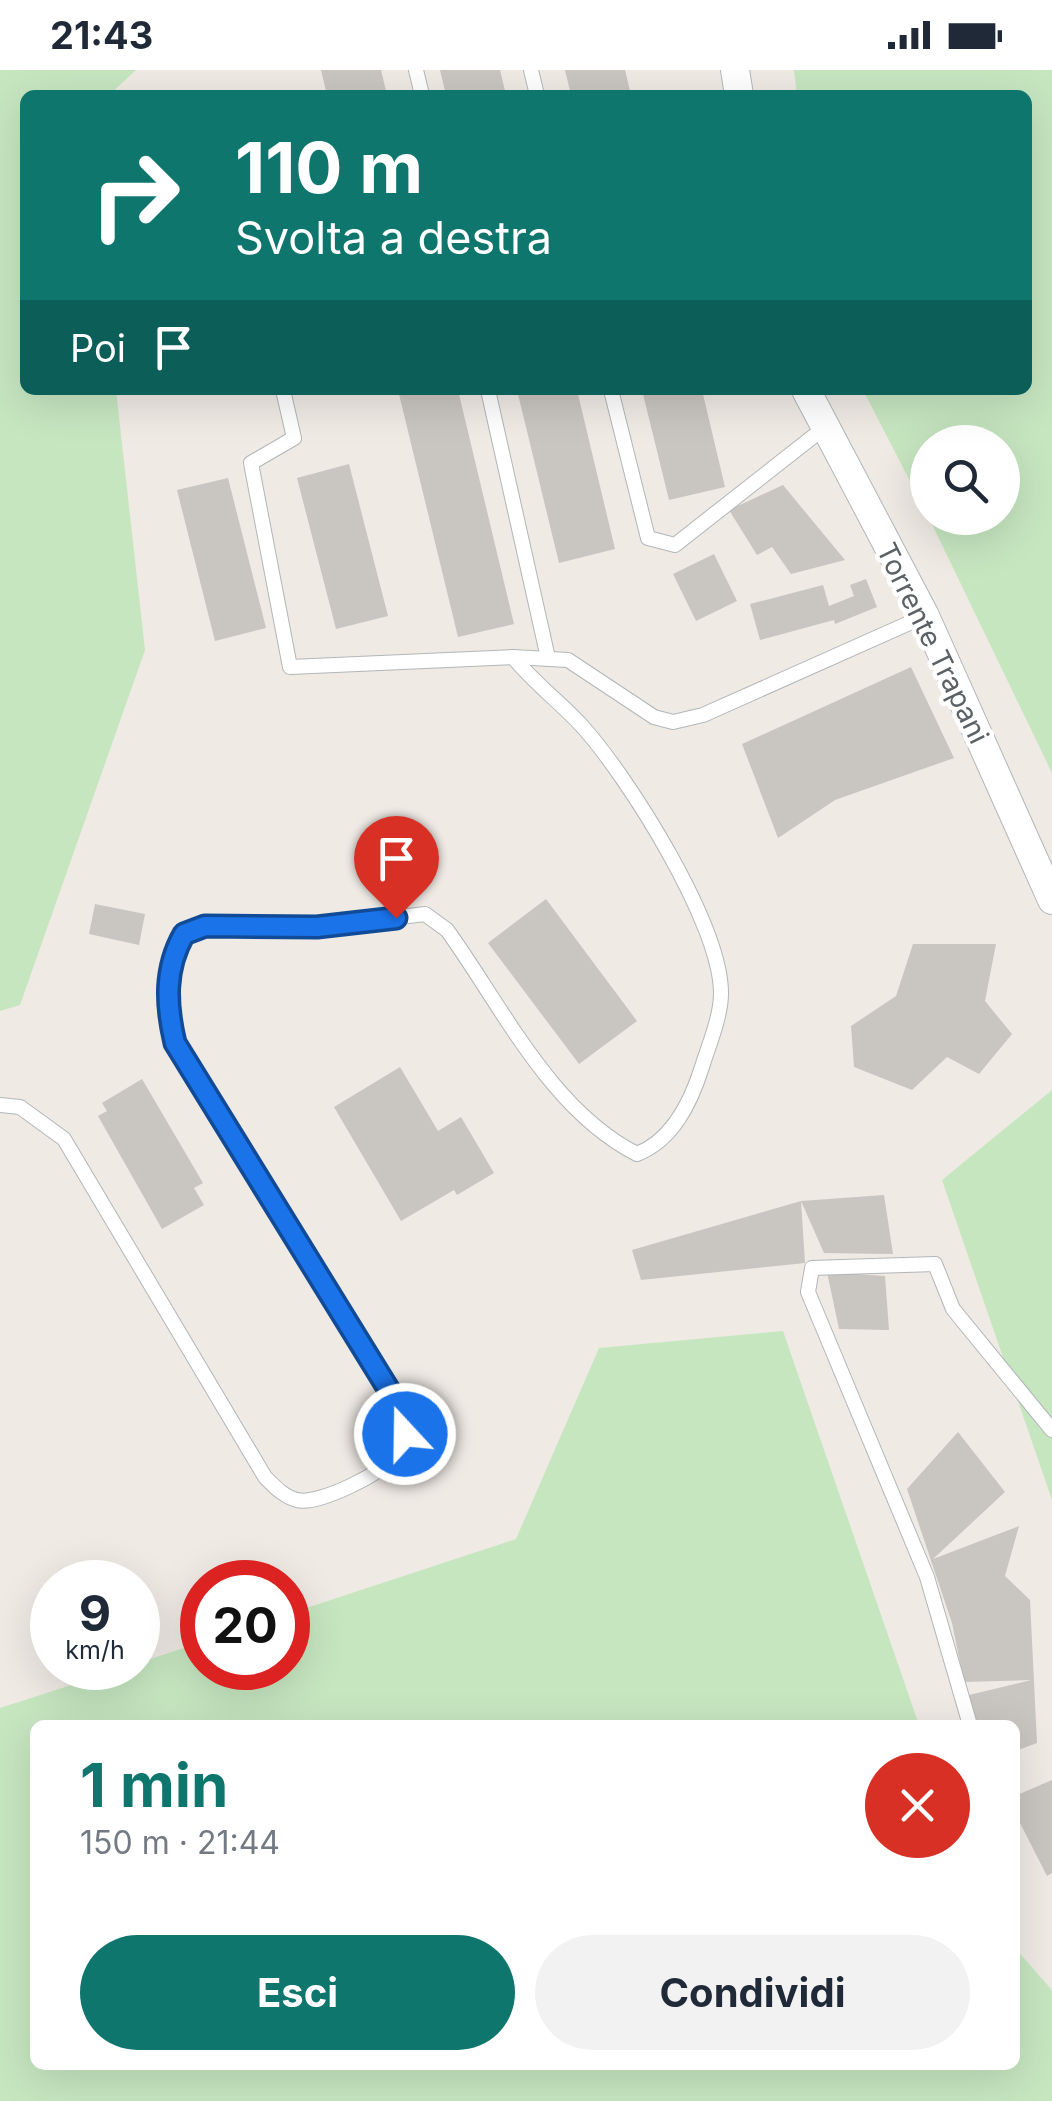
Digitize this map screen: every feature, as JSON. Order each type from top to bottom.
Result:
[{"type":"street","name":"Torrente Trapani","points":[[808,395],[925,616],[1052,900]]},
{"type":"street","points":[[827,395],[938,610],[1052,855]]},
{"type":"lane","points":[[283,395],[294,438],[251,463],[290,666],[512,657],[568,660],[654,717],[673,722],[703,715],[925,616]]},
{"type":"lane","points":[[489,395],[548,658]]},
{"type":"lane","points":[[612,395],[648,538],[675,545],[824,428]]},
{"type":"lane","points":[[0,1104],[20,1108],[46,1121],[64,1139],[265,1477],[278,1490],[298,1502],[324,1497],[369,1476],[396,1456],[405,1434],[392,1395],[175,1043],[167,1007],[169,979],[184,934],[205,926],[317,927],[424,914],[446,930],[554,1084],[581,1114],[637,1154],[656,1147],[691,1101],[722,997],[718,960],[696,908],[639,804],[582,726],[542,692],[512,657]]},
{"type":"lane","points":[[969,1720],[927,1577],[808,1292],[812,1268],[935,1264],[953,1310],[1052,1430]]},
{"type":"green space","points":[[0,70],[136,70],[114,90],[20,90],[20,395],[117,395],[145,650],[20,1005],[0,1011]]},
{"type":"green space","points":[[794,70],[1052,70],[1052,773],[937,535],[1020,535],[1020,425],[910,425],[910,481],[866,395],[1032,395],[1032,90],[796,90]]},
{"type":"green space","points":[[1052,1090],[1052,1500],[942,1180]]},
{"type":"green space","points":[[783,1331],[917,1720],[30,1720],[30,2070],[1020,2070],[1020,1954],[1052,1990],[1052,2101],[0,2101],[0,1708],[56,1690],[160,1690],[160,1656],[180,1649],[180,1690],[310,1690],[310,1607],[516,1539],[599,1348]]},
{"type":"building","points":[[321,70],[381,70],[386,90],[326,90]]},
{"type":"building","points":[[440,70],[500,70],[505,90],[445,90]]},
{"type":"building","points":[[565,70],[625,70],[630,90],[570,90]]},
{"type":"building","points":[[399,395],[459,395],[514,624],[458,637]]},
{"type":"building","points":[[518,395],[578,395],[615,549],[559,563]]},
{"type":"building","points":[[643,395],[703,395],[725,487],[669,500]]},
{"type":"building","points":[[349,464],[388,616],[336,629],[297,478]]},
{"type":"building","points":[[228,478],[266,628],[215,641],[177,490]]},
{"type":"building","points":[[783,485],[845,560],[791,574],[772,547],[757,555],[729,510]]},
{"type":"building","points":[[714,554],[737,601],[696,621],[673,574]]},
{"type":"building","points":[[866,579],[877,607],[835,624],[834,620],[760,640],[750,604],[823,585],[829,606],[854,596],[850,585]]},
{"type":"building","points":[[911,667],[954,758],[835,800],[778,838],[742,744]]},
{"type":"building","points":[[546,899],[637,1021],[579,1064],[488,943]]},
{"type":"building","points":[[95,904],[145,914],[139,945],[89,934]]},
{"type":"building","points":[[913,944],[996,944],[985,1001],[1012,1034],[979,1074],[947,1057],[912,1090],[854,1067],[851,1026],[896,996]]},
{"type":"building","points":[[400,1067],[438,1131],[461,1117],[494,1173],[457,1195],[454,1190],[401,1221],[334,1107]]},
{"type":"building","points":[[142,1079],[203,1183],[194,1188],[204,1205],[162,1229],[98,1116],[107,1111],[102,1103]]},
{"type":"building","points":[[884,1195],[893,1254],[824,1253],[801,1201]]},
{"type":"building","points":[[801,1201],[805,1263],[641,1280],[632,1250]]},
{"type":"building","points":[[827,1272],[885,1276],[889,1330],[839,1329]]},
{"type":"building","points":[[958,1432],[1005,1492],[933,1559],[1019,1526],[1005,1576],[1030,1600],[1037,1743],[1020,1749],[1020,1720],[976,1720],[969,1695],[1031,1680],[964,1682],[952,1623],[907,1489]]},
{"type":"building","points":[[1052,1780],[1052,1873],[1047,1876],[1020,1823],[1020,1794]]},
{"type":"route","points":[[396,918],[317,927],[205,926],[184,934],[175,950],[167,1007],[175,1043],[196,1082],[392,1395],[405,1434]]}]
